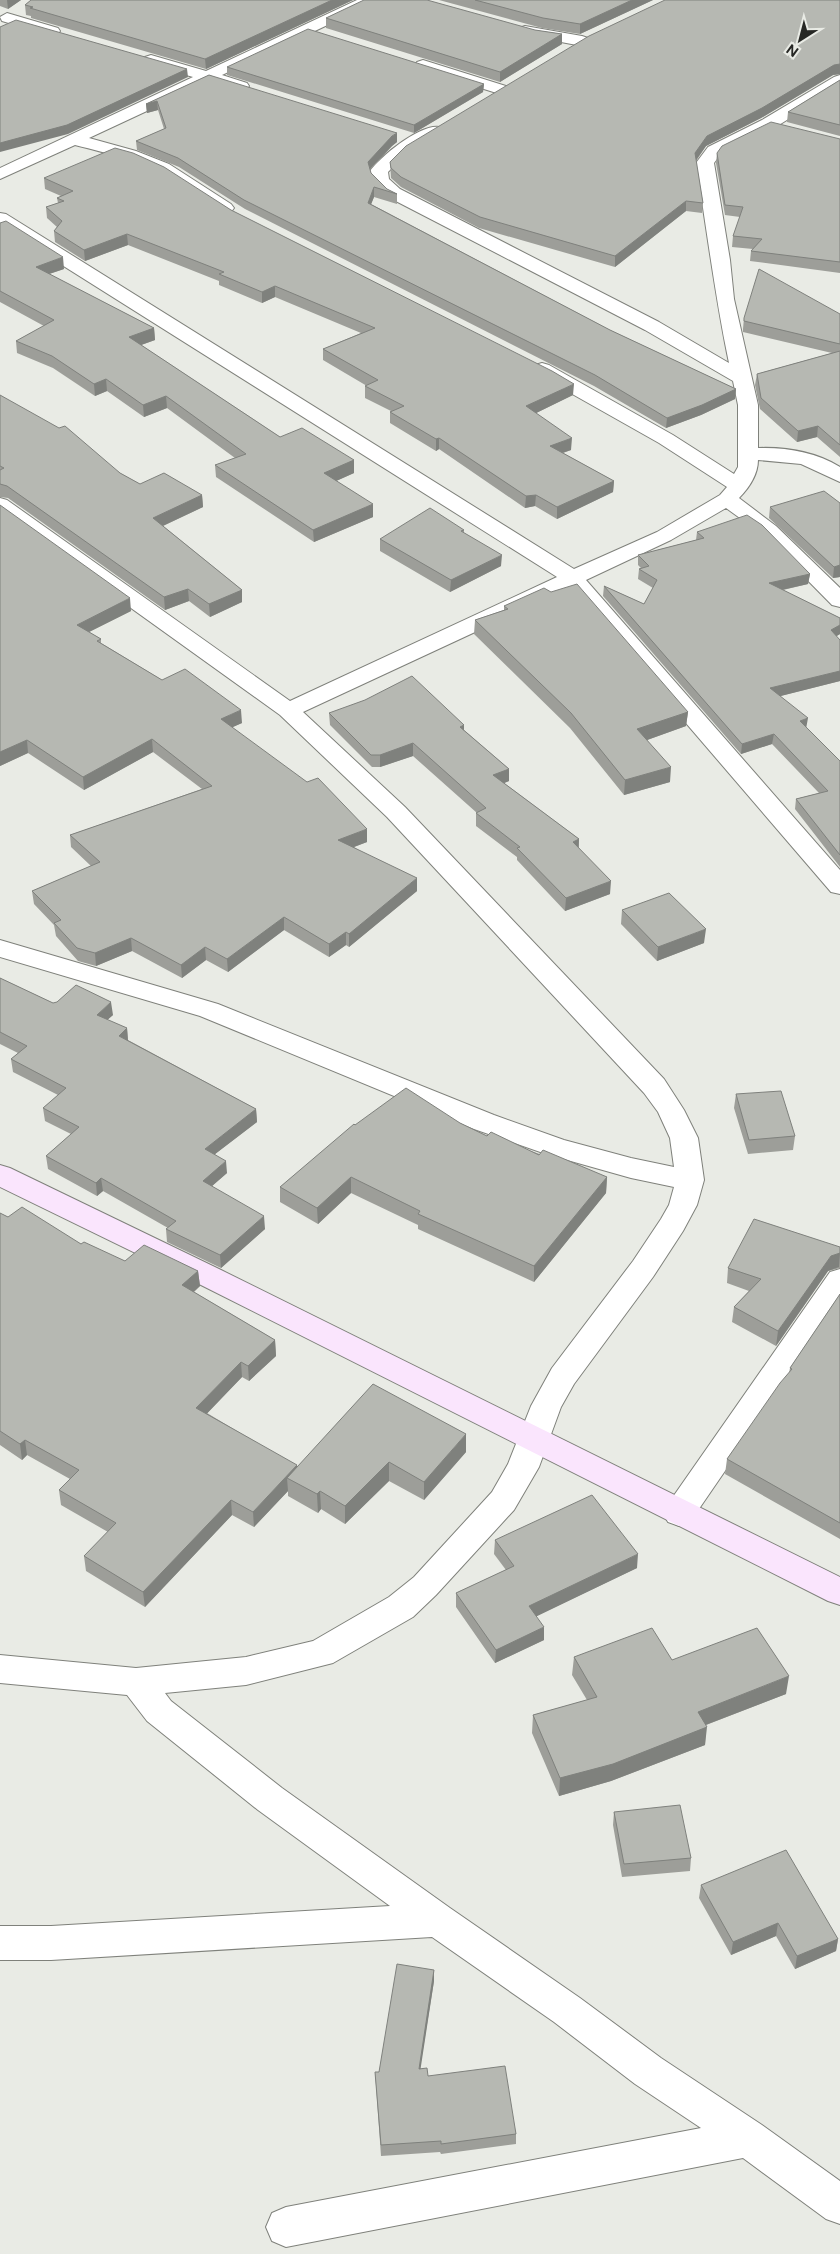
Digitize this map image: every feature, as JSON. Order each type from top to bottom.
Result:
[{"type":"main road","points":[[0,1175],[158,1251],[532,1441],[840,1592]]},
{"type":"street","points":[[335,0],[362,3]]},
{"type":"street","points":[[0,174],[362,3]]},
{"type":"street","points":[[4,21],[27,5]]},
{"type":"street","points":[[4,21],[64,35]]},
{"type":"street","points":[[507,26],[541,35],[582,41]]},
{"type":"street","points":[[307,29],[326,35]]},
{"type":"street","points":[[558,56],[582,41],[600,33]]},
{"type":"street","points":[[141,57],[255,91]]},
{"type":"street","points":[[409,61],[503,90]]},
{"type":"street","points":[[479,104],[518,80]]},
{"type":"street","points":[[288,710],[664,536],[733,492],[748,466],[748,405],[725,299],[721,260],[705,163],[706,159],[714,151],[777,127],[840,80]]},
{"type":"street","points":[[448,122],[400,151],[378,171],[381,181],[394,193],[652,326],[743,379]]},
{"type":"street","points":[[398,135],[417,141]]},
{"type":"street","points":[[73,139],[137,157],[163,168],[188,181],[217,203],[238,215]]},
{"type":"street","points":[[0,218],[573,578],[840,886]]},
{"type":"street","points":[[528,361],[666,438],[733,492],[840,600]]},
{"type":"street","points":[[749,454],[790,454],[812,462],[840,476]]},
{"type":"street","points":[[0,504],[288,710],[396,812],[654,1086],[670,1110],[684,1138],[690,1180],[683,1205],[673,1224],[643,1269],[563,1376],[546,1406],[523,1467],[503,1501],[425,1586],[401,1607],[321,1653],[246,1671],[136,1682],[0,1668]]},
{"type":"street","points":[[0,948],[210,1010],[484,1122],[556,1147],[631,1168],[690,1180]]},
{"type":"street","points":[[679,1513],[840,1280]]},
{"type":"street","points":[[136,1682],[159,1711],[270,1799],[437,1920],[567,2010],[648,2072],[748,2138],[840,2204]]},
{"type":"street","points":[[0,1943],[50,1943],[437,1920]]},
{"type":"street","points":[[286,2227],[748,2138]]},
{"type":"building","points":[[31,0],[332,0],[205,59],[30,8],[33,7],[25,5]]},
{"type":"building","points":[[364,0],[427,0],[535,30],[562,34],[500,72],[326,18]]},
{"type":"building","points":[[475,0],[632,0],[580,24],[543,18]]},
{"type":"building","points":[[665,0],[840,0],[840,64],[834,65],[762,108],[707,136],[695,153],[703,203],[686,201],[615,256],[480,217],[401,177],[391,168],[390,162],[406,146],[589,36]]},
{"type":"building","points":[[16,20],[187,69],[67,125],[0,143],[0,27]]},
{"type":"building","points":[[308,29],[484,84],[414,125],[227,67]]},
{"type":"building","points":[[209,75],[397,133],[368,162],[371,173],[387,189],[397,194],[374,187],[368,203],[610,330],[736,389],[702,405],[667,418],[595,375],[244,200],[178,158],[136,141],[166,128],[157,101],[146,104]]},
{"type":"building","points":[[840,80],[840,125],[788,112]]},
{"type":"building","points":[[771,122],[840,139],[840,262],[751,251],[762,239],[733,236],[743,207],[725,205],[717,153],[722,146]]},
{"type":"building","points":[[115,148],[133,153],[164,167],[231,210],[552,371],[574,384],[526,406],[572,438],[550,446],[614,481],[557,507],[536,495],[526,496],[439,438],[436,439],[390,412],[404,406],[365,386],[378,380],[323,349],[375,328],[275,286],[262,292],[219,274],[224,272],[127,234],[84,250],[54,231],[62,221],[46,207],[64,201],[57,198],[73,191],[44,178]]},
{"type":"building","points":[[6,221],[63,257],[36,267],[154,328],[129,337],[280,437],[302,428],[354,460],[324,473],[373,504],[313,530],[215,465],[246,454],[166,396],[143,405],[106,379],[94,384],[52,356],[16,341],[54,320],[0,291],[0,223]]},
{"type":"building","points":[[759,269],[840,314],[840,344],[744,321]]},
{"type":"building","points":[[840,351],[840,445],[818,426],[798,431],[761,398],[757,374]]},
{"type":"building","points":[[0,395],[59,428],[65,426],[120,473],[140,484],[164,473],[202,495],[153,518],[242,590],[209,604],[188,589],[164,597],[7,486],[0,484],[0,470],[4,468],[0,466]]},
{"type":"building","points":[[824,491],[840,503],[840,565],[834,567],[770,507]]},
{"type":"building","points":[[0,505],[130,598],[77,625],[101,639],[97,641],[162,680],[185,669],[241,710],[221,719],[307,782],[318,778],[367,829],[338,840],[417,878],[349,934],[346,932],[329,944],[284,917],[227,959],[205,947],[181,965],[131,938],[95,953],[77,948],[54,923],[61,920],[32,891],[100,862],[70,835],[212,786],[152,739],[83,777],[27,740],[0,752]]},
{"type":"building","points":[[430,508],[464,530],[461,531],[502,555],[451,580],[380,539]]},
{"type":"building","points":[[747,515],[762,525],[810,574],[769,583],[840,618],[840,625],[831,630],[840,640],[840,671],[770,688],[808,718],[800,721],[840,761],[840,855],[796,799],[828,791],[774,734],[742,744],[604,586],[644,604],[657,580],[639,569],[649,566],[638,555],[704,538],[697,532]]},
{"type":"building","points":[[577,584],[688,712],[637,729],[671,767],[625,780],[571,713],[475,620],[508,609],[504,606],[544,588],[551,592]]},
{"type":"building","points":[[412,676],[464,725],[460,727],[509,769],[493,775],[579,839],[573,842],[611,881],[566,898],[517,848],[520,847],[476,813],[486,808],[413,743],[380,755],[371,755],[329,713],[365,700]]},
{"type":"building","points":[[669,893],[706,929],[658,947],[622,910]]},
{"type":"building","points":[[0,978],[53,1003],[57,1002],[76,985],[111,1002],[97,1015],[127,1028],[119,1036],[256,1109],[205,1149],[226,1161],[203,1181],[264,1216],[220,1255],[166,1229],[176,1221],[101,1178],[96,1183],[46,1156],[79,1127],[43,1108],[66,1088],[11,1059],[27,1046],[0,1032]]},
{"type":"building","points":[[406,1088],[460,1123],[487,1136],[491,1132],[539,1155],[543,1150],[607,1177],[534,1266],[418,1214],[420,1211],[351,1177],[317,1208],[280,1187],[354,1124]]},
{"type":"building","points":[[781,1091],[795,1136],[749,1140],[736,1094]]},
{"type":"building","points":[[22,1207],[81,1244],[84,1242],[125,1261],[144,1245],[198,1271],[182,1285],[275,1340],[248,1366],[241,1362],[196,1408],[297,1465],[253,1512],[231,1500],[143,1592],[84,1556],[116,1523],[59,1490],[79,1470],[25,1440],[20,1444],[0,1431],[0,1213],[8,1217]]},
{"type":"building","points":[[754,1219],[840,1247],[840,1253],[831,1256],[778,1331],[734,1307],[761,1279],[728,1268]]},
{"type":"building","points":[[840,1294],[840,1523],[727,1459],[780,1383],[792,1369],[790,1368]]},
{"type":"building","points":[[373,1384],[466,1434],[424,1482],[389,1462],[345,1506],[320,1491],[317,1494],[287,1478]]},
{"type":"building","points":[[592,1495],[638,1554],[529,1606],[544,1627],[496,1650],[456,1593],[514,1566],[495,1540]]},
{"type":"building","points":[[652,1628],[672,1660],[757,1628],[789,1676],[698,1712],[707,1727],[613,1764],[560,1778],[533,1715],[597,1697],[574,1657]]},
{"type":"building","points":[[680,1805],[691,1858],[624,1864],[614,1812]]},
{"type":"building","points":[[786,1850],[838,1939],[797,1956],[778,1923],[733,1942],[701,1885]]},
{"type":"building","points":[[397,1964],[434,1970],[419,2069],[427,2068],[428,2076],[505,2066],[516,2134],[441,2144],[441,2141],[381,2145],[375,2072],[379,2072]]}]
